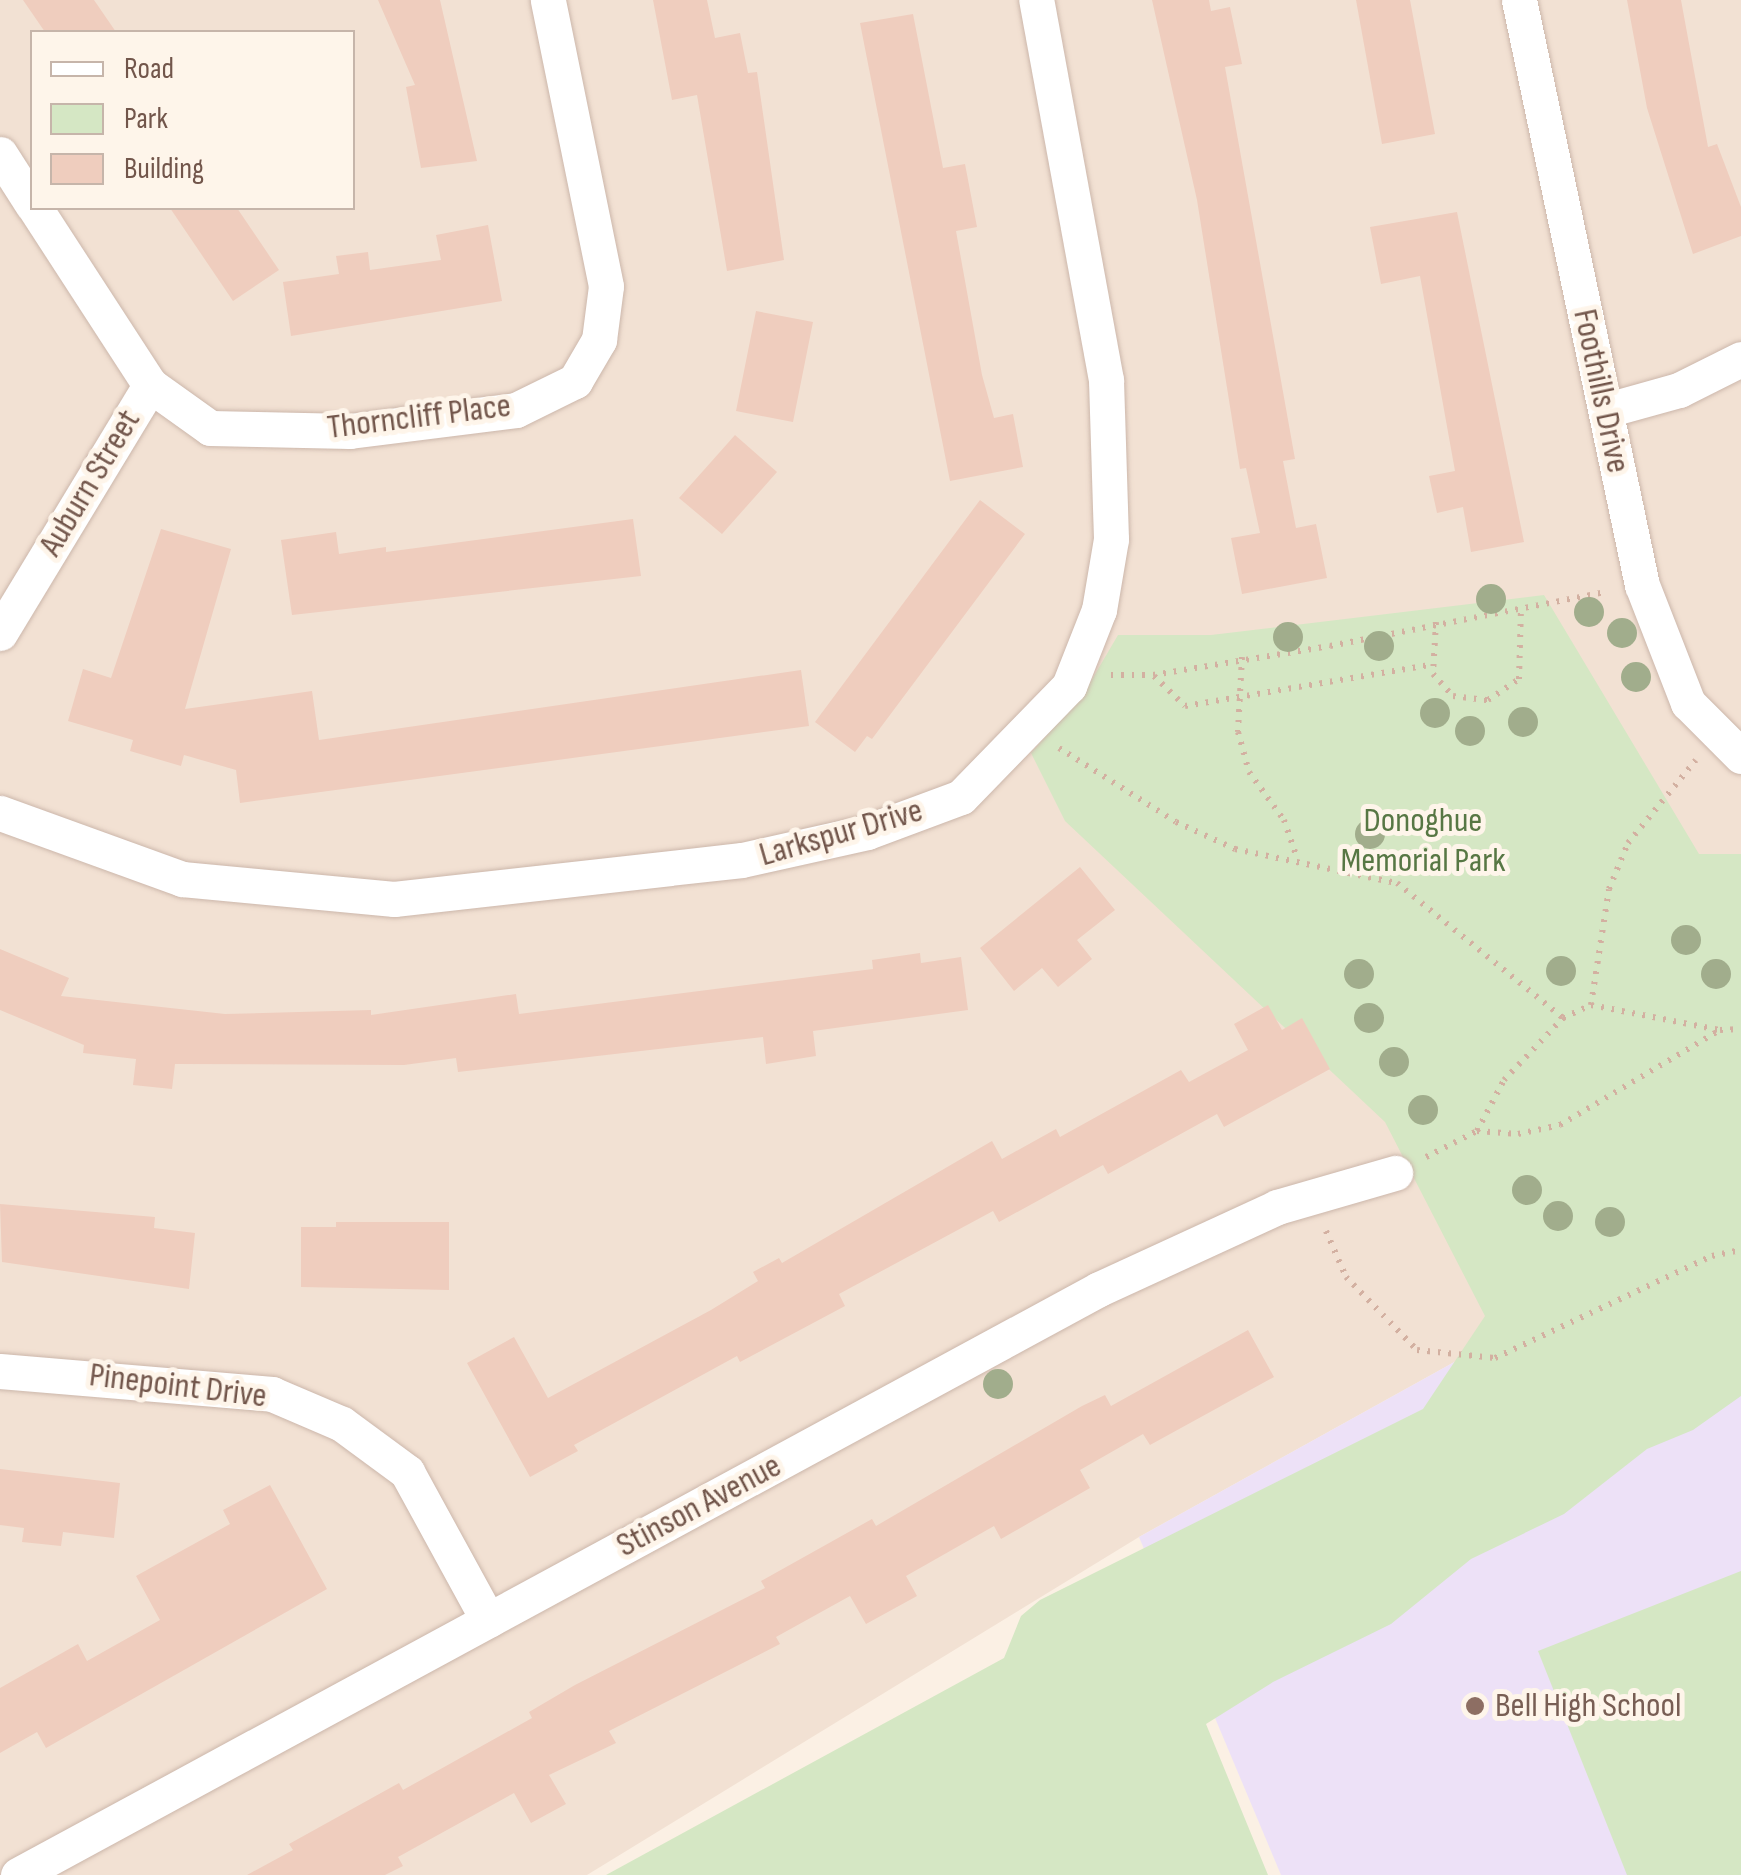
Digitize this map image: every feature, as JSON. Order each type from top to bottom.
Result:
[{"type":"street","name":"Thorncliff Place","points":[[37,210],[150,385],[210,428],[350,431],[516,410],[575,381],[599,340],[606,286],[548,0]]},
{"type":"street","name":"Larkspur Drive","points":[[0,813],[182,879],[394,899],[742,860],[867,832],[961,797],[1030,730],[1074,674],[1098,610],[1111,539],[1106,380],[1036,0]]},
{"type":"street","name":"Foothills Drive","points":[[1519,0],[1642,585],[1688,703],[1732,750]]},
{"type":"street","name":"Thorncliff Place","points":[[0,154],[30,200]]},
{"type":"street","points":[[1607,410],[1679,390],[1741,358]]},
{"type":"street","name":"Auburn Street","points":[[0,633],[150,385]]},
{"type":"street","name":"Stinson Avenue","points":[[18,1875],[1099,1289],[1311,1198],[1395,1173]]},
{"type":"street","name":"Pinepoint Drive","points":[[0,1371],[272,1394],[342,1424],[407,1472],[488,1620]]},
{"type":"path","points":[[1074,674],[1153,675],[1642,585]]},
{"type":"path","points":[[1436,622],[1430,665],[1453,696],[1488,700],[1519,679],[1521,608]]},
{"type":"path","points":[[1242,657],[1236,702],[1250,772],[1284,820],[1297,858]]},
{"type":"path","points":[[1153,675],[1185,706],[1236,702],[1430,665]]},
{"type":"path","points":[[1030,730],[1176,822],[1235,849],[1297,858],[1398,882],[1563,1018]]},
{"type":"path","points":[[1591,1005],[1609,888],[1628,842],[1690,763],[1732,750]]},
{"type":"path","points":[[1477,1131],[1504,1080],[1563,1018],[1591,1005],[1720,1030],[1741,1029]]},
{"type":"path","points":[[1395,1173],[1477,1131],[1518,1134],[1560,1125],[1720,1030]]},
{"type":"path","points":[[1311,1198],[1346,1277],[1417,1350],[1495,1358],[1712,1256],[1741,1250]]},
{"type":"shaded area","points":[[0,0],[1741,0],[1741,1203],[1139,1537],[587,1875],[0,1875]]},
{"type":"shaded area","name":"Bell High School","points":[[1741,1203],[1741,1875],[1281,1875],[1139,1537]]},
{"type":"green space","name":"Donoghue Memorial Park","points":[[1544,595],[1699,854],[1741,854],[1741,1396],[1693,1430],[1647,1449],[1564,1514],[1471,1559],[1391,1624],[1273,1682],[1206,1724],[1268,1875],[606,1875],[1004,1658],[1021,1616],[1040,1600],[1423,1409],[1485,1316],[1385,1122],[1065,821],[1031,753],[1084,693],[1118,635],[1211,635]]},
{"type":"green space","points":[[1741,1571],[1741,1875],[1627,1875],[1538,1651]]},
{"type":"building","points":[[23,0],[94,0],[115,30],[44,30]]},
{"type":"building","points":[[378,0],[440,0],[477,161],[421,168],[406,87],[415,85]]},
{"type":"building","points":[[653,0],[707,0],[715,38],[740,33],[748,73],[757,72],[784,260],[727,271],[697,95],[672,100]]},
{"type":"building","points":[[1152,0],[1209,0],[1211,11],[1230,7],[1242,64],[1225,67],[1295,459],[1283,461],[1296,528],[1316,524],[1327,578],[1242,594],[1231,538],[1260,533],[1246,468],[1240,469],[1197,200]]},
{"type":"building","points":[[1356,0],[1410,0],[1435,134],[1382,144]]},
{"type":"building","points":[[1627,0],[1681,0],[1708,147],[1717,144],[1741,207],[1741,236],[1693,254],[1647,108]]},
{"type":"building","points":[[913,14],[943,168],[965,164],[977,227],[956,231],[982,375],[994,418],[1013,414],[1023,467],[950,481],[860,23]]},
{"type":"building","points":[[171,210],[238,210],[279,270],[233,301]]},
{"type":"building","points":[[1457,212],[1524,542],[1471,552],[1463,507],[1437,513],[1429,476],[1455,471],[1420,276],[1381,284],[1370,227]]},
{"type":"building","points":[[488,225],[502,301],[291,336],[283,282],[339,274],[336,256],[368,252],[370,270],[441,260],[436,235]]},
{"type":"building","points":[[756,311],[813,322],[793,422],[736,411]]},
{"type":"building","points":[[735,435],[777,472],[722,534],[679,498]]},
{"type":"building","points":[[980,500],[1025,534],[872,739],[867,736],[855,752],[815,722]]},
{"type":"building","points":[[633,519],[641,576],[292,615],[281,540],[336,532],[339,554],[386,547],[386,552]]},
{"type":"building","points":[[161,529],[231,549],[185,709],[312,691],[319,740],[801,670],[809,726],[240,803],[236,770],[184,755],[181,766],[130,751],[133,740],[68,721],[83,669],[111,678]]},
{"type":"building","points":[[1080,867],[1115,910],[1077,940],[1092,959],[1058,987],[1042,968],[1014,991],[980,948]]},
{"type":"building","points":[[0,949],[69,978],[61,996],[225,1014],[371,1010],[371,1015],[516,994],[519,1014],[873,969],[872,960],[920,953],[921,963],[961,957],[968,1010],[813,1031],[816,1056],[766,1064],[763,1037],[458,1072],[456,1058],[404,1065],[175,1064],[172,1089],[133,1085],[136,1059],[83,1053],[84,1045],[0,1010]]},
{"type":"building","points":[[1268,1005],[1282,1030],[1302,1018],[1330,1069],[1224,1127],[1217,1114],[1108,1174],[1103,1165],[999,1222],[993,1211],[839,1294],[845,1306],[740,1362],[737,1356],[574,1445],[578,1451],[530,1477],[467,1363],[514,1337],[548,1398],[711,1310],[758,1281],[753,1272],[779,1258],[782,1263],[992,1141],[1002,1159],[1056,1129],[1060,1137],[1181,1070],[1189,1082],[1248,1050],[1234,1024]]},
{"type":"building","points":[[0,1204],[155,1217],[154,1228],[195,1233],[189,1289],[2,1262]]},
{"type":"building","points":[[336,1222],[449,1222],[449,1290],[301,1287],[301,1227],[336,1227]]},
{"type":"building","points":[[1248,1330],[1274,1377],[1150,1445],[1143,1434],[1080,1470],[1090,1488],[1001,1539],[994,1526],[906,1576],[917,1596],[866,1624],[850,1596],[776,1637],[780,1644],[609,1731],[616,1743],[549,1775],[566,1804],[531,1823],[514,1793],[398,1857],[403,1866],[385,1875],[247,1875],[293,1850],[289,1844],[399,1783],[403,1790],[532,1718],[529,1712],[575,1685],[765,1588],[761,1581],[872,1519],[876,1526],[1082,1406],[1105,1395],[1111,1406]]},
{"type":"building","points":[[0,1469],[120,1483],[114,1538],[63,1532],[61,1546],[22,1542],[24,1528],[0,1525]]},
{"type":"building","points":[[270,1485],[327,1589],[46,1748],[37,1732],[0,1753],[0,1688],[78,1644],[87,1661],[160,1620],[136,1576],[230,1524],[223,1510]]},
{"type":"place","name":"Bell High School","points":[[1475,1706]]}]
